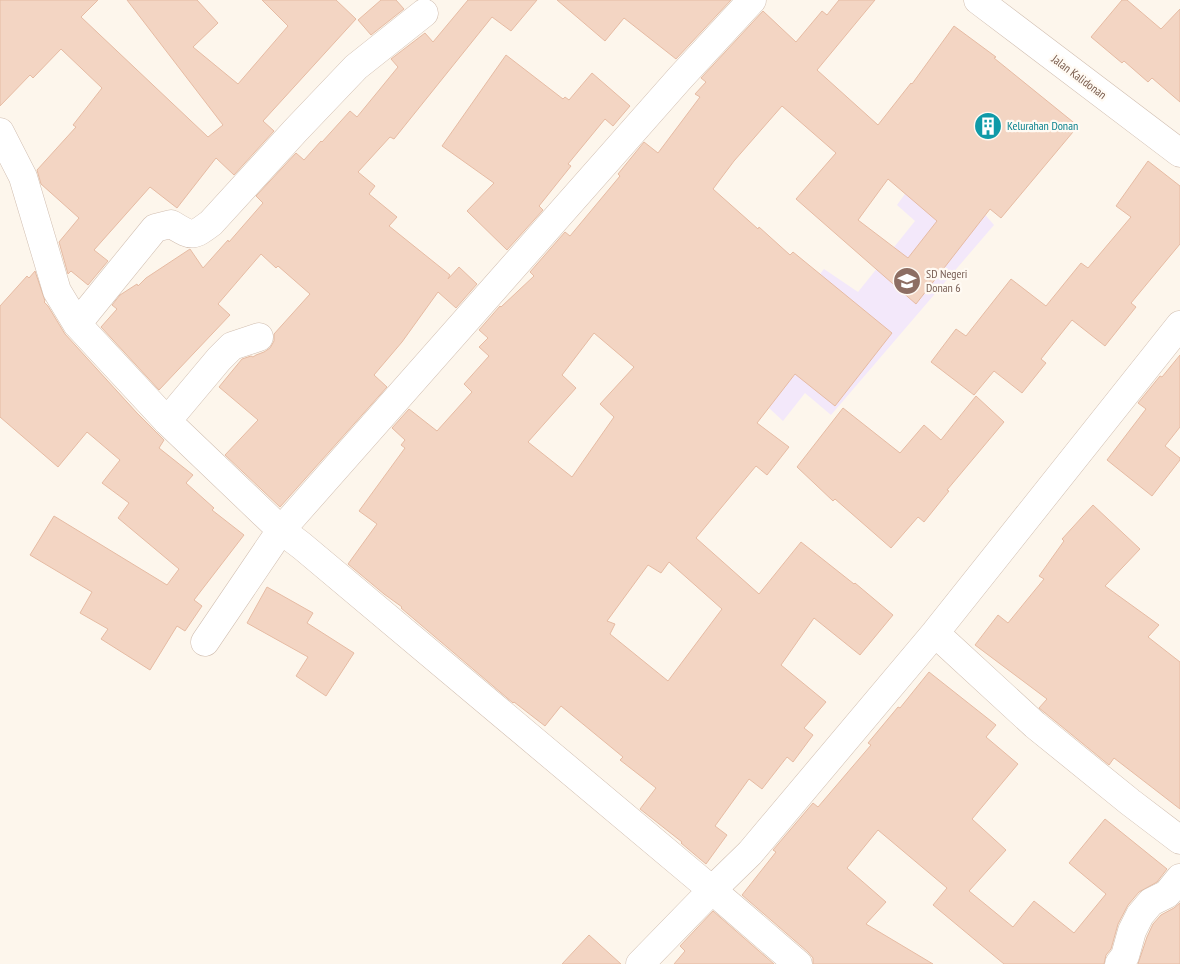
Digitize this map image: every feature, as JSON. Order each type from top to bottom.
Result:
[{"type":"street","points":[[205,642],[281,530],[680,78],[752,0]]},
{"type":"street","name":"Jalan Kalidonan","points":[[978,0],[1180,153]]},
{"type":"street","points":[[77,324],[155,228],[171,224],[189,234],[198,233],[211,224],[356,67],[424,13]]},
{"type":"street","points":[[0,132],[23,177],[57,291],[77,324],[167,421],[281,530],[798,964]]},
{"type":"street","points":[[640,964],[750,853],[935,633],[1180,325]]},
{"type":"street","points":[[167,421],[232,346],[259,337]]},
{"type":"street","points":[[935,633],[1035,725],[1180,840]]},
{"type":"street","points":[[1119,964],[1126,956],[1132,931],[1140,915],[1151,902],[1167,894],[1180,878]]},
{"type":"shaded area","name":"SD Negeri Donan 6","points":[[930,159],[964,190],[994,225],[831,415],[805,393],[783,421],[738,379],[824,269],[858,292],[915,221],[897,205]]},
{"type":"building","points":[[0,0],[98,0],[81,17],[208,137],[223,125],[127,0],[197,0],[218,23],[193,47],[238,84],[288,26],[262,0],[336,0],[356,19],[263,121],[274,131],[234,175],[216,158],[177,208],[150,187],[94,250],[108,261],[88,285],[71,271],[68,274],[59,242],[79,218],[41,184],[37,170],[76,127],[73,125],[102,88],[61,49],[33,78],[30,75],[0,106]]},
{"type":"building","points":[[381,0],[396,0],[404,9],[371,35],[358,20]]},
{"type":"building","points":[[468,0],[537,0],[511,31],[492,17],[394,139],[390,137],[358,172],[375,186],[369,194],[397,217],[389,226],[450,275],[448,279],[459,267],[477,284],[456,308],[438,292],[402,342],[374,375],[387,387],[280,507],[225,455],[258,420],[219,387],[242,359],[253,357],[270,348],[274,341],[274,334],[310,294],[261,254],[218,304],[230,315],[159,390],[101,327],[117,309],[112,305],[120,295],[137,284],[138,286],[146,278],[190,249],[203,268],[263,203],[256,196],[296,153],[304,160],[350,111],[357,117],[398,67],[391,59],[425,33],[433,42]]},
{"type":"building","points":[[557,0],[731,0],[676,59],[624,18],[605,41]]},
{"type":"building","points":[[839,0],[875,0],[817,70],[878,125],[912,84],[954,26],[996,57],[994,58],[1078,126],[1001,218],[990,209],[916,304],[796,199],[836,153],[782,106],[734,161],[713,189],[790,255],[793,252],[892,333],[835,406],[795,374],[757,423],[789,447],[767,475],[756,466],[696,538],[759,594],[801,542],[893,615],[860,655],[814,618],[781,665],[826,702],[804,728],[813,735],[793,762],[787,757],[762,789],[749,779],[715,826],[727,835],[706,864],[682,842],[640,809],[656,788],[620,760],[623,757],[561,706],[545,726],[513,703],[402,607],[348,564],[377,524],[359,511],[405,448],[401,445],[405,440],[392,428],[409,409],[437,431],[472,392],[464,384],[489,356],[479,347],[488,338],[479,330],[500,306],[534,276],[530,272],[565,232],[570,236],[620,176],[618,174],[644,142],[658,153],[700,97],[695,94],[706,82],[701,78],[763,11],[796,42],[822,11],[827,15]],"holes":[[[888,179],[937,221],[908,258],[858,220]],[[594,333],[634,367],[600,404],[614,417],[572,477],[528,442],[576,388],[562,375]],[[669,562],[722,609],[668,681],[610,634],[615,624],[607,621],[648,565],[661,573]]]},
{"type":"building","points":[[1122,0],[1127,0],[1161,29],[1180,9],[1180,102],[1152,78],[1148,82],[1124,61],[1122,63],[1091,37]]},
{"type":"building","points":[[506,55],[563,99],[565,97],[569,100],[592,73],[630,106],[613,126],[605,119],[568,164],[571,166],[539,206],[543,210],[507,250],[467,211],[494,183],[442,146]]},
{"type":"building","points":[[1148,161],[1180,186],[1180,244],[1131,303],[1136,307],[1105,346],[1072,320],[1041,359],[1046,363],[1022,393],[994,371],[974,395],[931,362],[956,329],[966,336],[1011,279],[1046,306],[1081,263],[1088,268],[1131,217],[1116,206]]},
{"type":"building","points":[[35,271],[44,302],[65,334],[164,440],[159,448],[193,475],[186,483],[214,508],[212,510],[244,535],[194,600],[202,606],[185,631],[177,626],[150,670],[101,639],[108,629],[80,613],[92,592],[30,555],[54,516],[167,585],[179,569],[118,518],[129,503],[102,483],[120,460],[87,432],[58,467],[0,417],[0,306],[27,276],[29,278]]},
{"type":"building","points":[[1180,355],[1180,427],[1165,446],[1180,460],[1152,496],[1107,460],[1146,409],[1138,403]]},
{"type":"building","points":[[976,396],[1004,422],[947,490],[949,491],[924,522],[918,517],[891,548],[835,499],[833,501],[797,467],[843,408],[900,453],[924,425],[941,440]]},
{"type":"building","points":[[1093,505],[1140,549],[1105,586],[1159,625],[1148,637],[1180,662],[1180,809],[1114,758],[1109,765],[1039,708],[1047,699],[975,645],[998,615],[1008,623],[1044,579],[1039,576],[1064,541],[1062,539]]},
{"type":"building","points":[[267,587],[313,613],[307,623],[354,653],[326,696],[296,676],[308,657],[247,623]]},
{"type":"building","points":[[929,672],[996,725],[986,737],[1018,764],[972,819],[1006,850],[969,891],[1013,927],[1034,901],[1074,933],[1106,894],[1069,863],[1105,819],[1167,869],[1157,882],[1139,892],[1128,905],[1118,924],[1111,949],[1106,955],[1104,964],[1004,964],[933,905],[947,888],[878,830],[847,868],[886,902],[866,924],[933,964],[813,964],[813,958],[808,952],[742,895],[776,852],[773,850],[813,803],[818,807],[871,745],[868,743]]},
{"type":"building","points":[[1180,903],[1180,964],[1138,964],[1153,924],[1161,915]]},
{"type":"building","points":[[713,911],[774,964],[674,964],[685,951],[680,946]]},
{"type":"building","points":[[589,935],[621,964],[562,964]]},
{"type":"place","name":"Kelurahan Donan","points":[[988,126]]},
{"type":"place","name":"SD Negeri Donan 6","points":[[907,281]]}]
